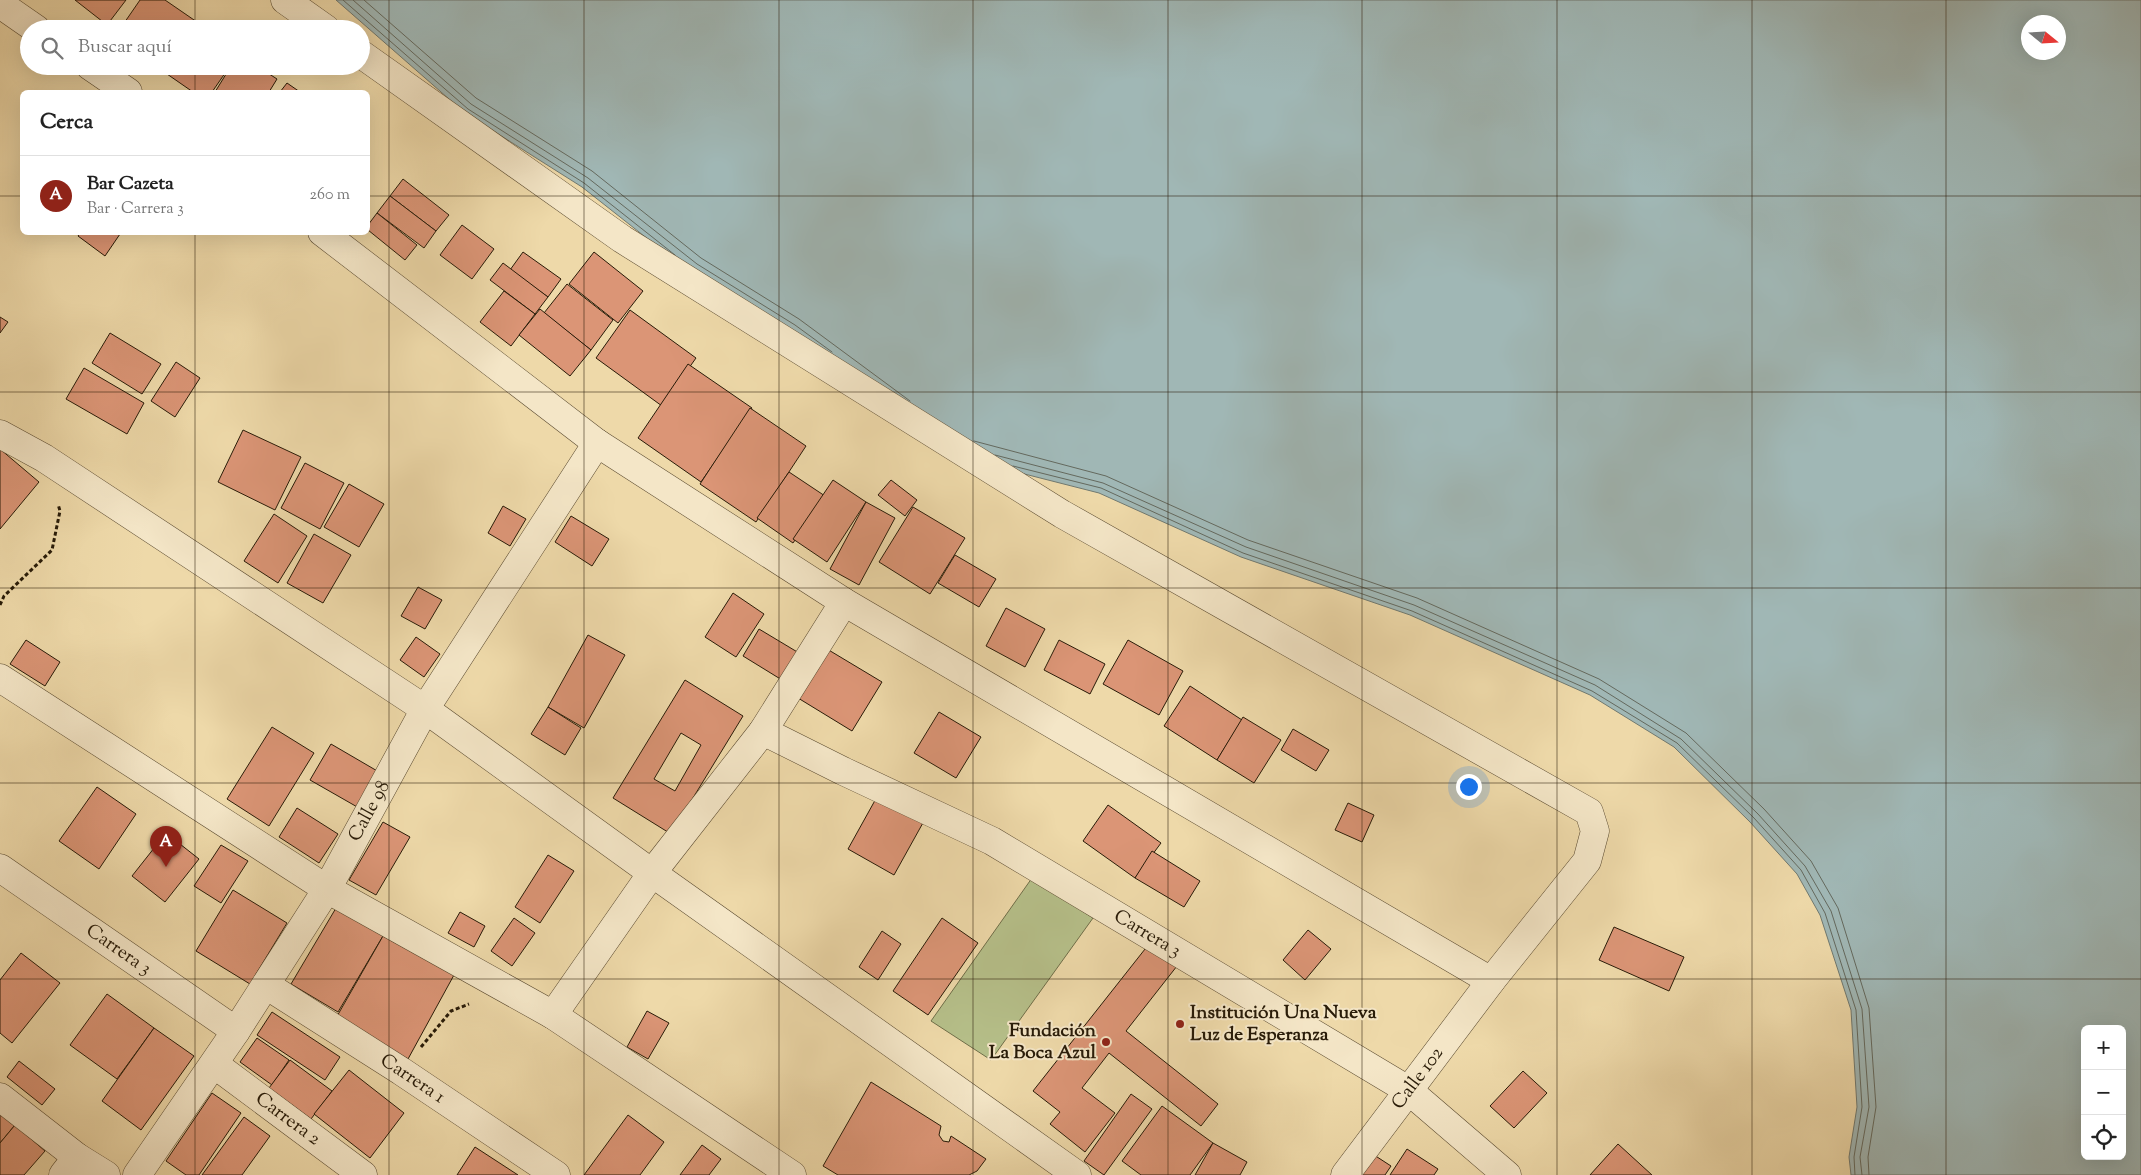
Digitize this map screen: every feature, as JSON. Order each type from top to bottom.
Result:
[{"type":"street","points":[[285,0],[313,20]]},
{"type":"street","points":[[0,4],[23,20]]},
{"type":"street","name":"Calle 102","points":[[370,60],[622,239],[1045,504],[1589,812],[1595,831],[1587,861],[1491,981],[1345,1175]]},
{"type":"street","points":[[103,75],[125,90]]},
{"type":"street","points":[[326,235],[597,443],[844,602],[1491,981]]},
{"type":"street","points":[[0,434],[44,458],[425,708],[652,874],[1077,1175]]},
{"type":"street","name":"Calle 98","points":[[137,1175],[236,1031],[327,890],[425,708],[597,443]]},
{"type":"street","points":[[553,1015],[652,874],[763,731],[844,602]]},
{"type":"street","points":[[0,678],[327,890],[553,1015],[792,1175]]},
{"type":"street","name":"Carrera 3","points":[[763,731],[992,841],[1408,1090],[1507,1175]]},
{"type":"street","name":"Carrera 3","points":[[0,868],[236,1031]]},
{"type":"street","name":"Carrera 1","points":[[266,985],[401,1071],[556,1175]]},
{"type":"street","name":"Carrera 2","points":[[214,1064],[363,1175]]},
{"type":"street","points":[[0,1097],[70,1166],[106,1175]]},
{"type":"path","points":[[0,605],[4,596],[52,550],[60,510],[44,458]]},
{"type":"path","points":[[401,1071],[451,1011],[507,989]]},
{"type":"green space","points":[[1032,878],[1093,918],[991,1060],[931,1021]]},
{"type":"water","points":[[336,0],[2141,0],[2141,1175],[1851,1175],[1849,1157],[1857,1107],[1851,1010],[1820,915],[1797,874],[1750,822],[1674,747],[1590,695],[1410,615],[1241,557],[1099,493],[950,455],[691,273],[582,187],[465,113],[370,30],[370,20],[359,20]]},
{"type":"building","points":[[75,0],[126,0],[111,20],[101,20]]},
{"type":"building","points":[[140,0],[165,0],[194,20],[126,20]]},
{"type":"building","points":[[168,75],[224,75],[213,90],[190,90]]},
{"type":"building","points":[[225,75],[271,75],[277,79],[270,90],[216,90]]},
{"type":"building","points":[[287,83],[297,90],[282,90]]},
{"type":"building","points":[[403,179],[449,215],[436,231],[390,196]]},
{"type":"building","points":[[390,196],[436,231],[424,248],[377,213]]},
{"type":"building","points":[[377,213],[417,245],[405,260],[370,232],[370,222]]},
{"type":"building","points":[[462,225],[494,249],[472,279],[440,255]]},
{"type":"building","points":[[79,235],[119,235],[105,256]]},
{"type":"building","points":[[523,252],[561,279],[548,297],[510,270]]},
{"type":"building","points":[[594,252],[643,291],[618,323],[569,284]]},
{"type":"building","points":[[503,263],[548,297],[535,314],[490,280]]},
{"type":"building","points":[[567,284],[613,320],[591,350],[544,313]]},
{"type":"building","points":[[504,291],[535,314],[511,346],[480,322]]},
{"type":"building","points":[[540,309],[591,350],[570,376],[519,335]]},
{"type":"building","points":[[630,310],[696,358],[662,406],[596,358]]},
{"type":"building","points":[[0,317],[8,322],[0,333]]},
{"type":"building","points":[[110,333],[161,364],[142,394],[92,363]]},
{"type":"building","points":[[176,362],[200,378],[175,417],[151,401]]},
{"type":"building","points":[[688,364],[752,408],[701,482],[638,438]]},
{"type":"building","points":[[84,368],[144,403],[127,434],[66,399]]},
{"type":"building","points":[[750,408],[806,446],[756,522],[700,484]]},
{"type":"building","points":[[243,430],[301,457],[275,510],[218,482]]},
{"type":"building","points":[[0,449],[39,482],[0,529]]},
{"type":"building","points":[[305,463],[344,483],[320,529],[281,508]]},
{"type":"building","points":[[789,472],[825,496],[793,543],[757,518]]},
{"type":"building","points":[[833,480],[866,502],[827,562],[793,539]]},
{"type":"building","points":[[891,480],[917,500],[905,516],[878,495]]},
{"type":"building","points":[[349,484],[384,504],[359,547],[324,527]]},
{"type":"building","points":[[866,502],[895,518],[859,585],[830,569]]},
{"type":"building","points":[[503,506],[526,519],[510,546],[488,533]]},
{"type":"building","points":[[913,507],[965,538],[930,594],[879,562]]},
{"type":"building","points":[[274,514],[307,536],[278,583],[244,561]]},
{"type":"building","points":[[571,516],[609,539],[592,566],[555,542]]},
{"type":"building","points":[[314,534],[351,555],[323,603],[287,583]]},
{"type":"building","points":[[955,555],[996,579],[979,607],[938,583]]},
{"type":"building","points":[[418,587],[442,600],[425,629],[401,616]]},
{"type":"building","points":[[733,593],[764,614],[736,657],[705,637]]},
{"type":"building","points":[[1006,608],[1045,629],[1025,667],[986,646]]},
{"type":"building","points":[[759,629],[799,653],[782,680],[743,656]]},
{"type":"building","points":[[588,635],[625,655],[584,728],[548,707]]},
{"type":"building","points":[[416,637],[440,654],[424,677],[400,660]]},
{"type":"building","points":[[26,640],[60,662],[45,686],[10,664]]},
{"type":"building","points":[[1059,640],[1105,664],[1090,694],[1044,670]]},
{"type":"building","points":[[1128,640],[1183,671],[1159,715],[1103,684]]},
{"type":"building","points":[[827,649],[882,682],[852,731],[798,698]]},
{"type":"building","points":[[685,680],[743,716],[671,834],[613,798]],"holes":[[[681,733],[701,745],[675,791],[654,779]]]},
{"type":"building","points":[[1190,686],[1242,720],[1217,760],[1164,726]]},
{"type":"building","points":[[548,707],[581,728],[565,755],[531,734]]},
{"type":"building","points":[[939,712],[981,737],[956,778],[914,753]]},
{"type":"building","points":[[1243,717],[1281,740],[1254,783],[1217,760]]},
{"type":"building","points":[[272,727],[314,753],[269,826],[227,799]]},
{"type":"building","points":[[1293,729],[1329,750],[1316,771],[1281,750]]},
{"type":"building","points":[[331,744],[379,772],[359,808],[310,780]]},
{"type":"building","points":[[97,787],[136,814],[99,869],[59,841]]},
{"type":"building","points":[[878,795],[924,821],[894,875],[848,849]]},
{"type":"building","points":[[1348,803],[1374,815],[1362,842],[1335,830]]},
{"type":"building","points":[[1108,805],[1161,843],[1135,878],[1083,841]]},
{"type":"building","points":[[297,808],[338,834],[319,863],[279,837]]},
{"type":"building","points":[[383,822],[410,837],[376,895],[349,880]]},
{"type":"building","points":[[166,833],[199,859],[165,902],[132,876]]},
{"type":"building","points":[[221,845],[248,861],[221,903],[194,886]]},
{"type":"building","points":[[1152,851],[1200,881],[1184,907],[1135,878]]},
{"type":"building","points":[[548,855],[574,871],[540,923],[515,907]]},
{"type":"building","points":[[233,890],[287,923],[250,984],[196,951]]},
{"type":"building","points":[[336,908],[383,936],[338,1012],[291,984]]},
{"type":"building","points":[[460,912],[485,926],[474,947],[448,933]]},
{"type":"building","points":[[514,918],[535,933],[512,966],[491,951]]},
{"type":"building","points":[[942,918],[978,943],[928,1015],[893,991]]},
{"type":"building","points":[[1614,927],[1684,957],[1669,991],[1599,960]]},
{"type":"building","points":[[1308,930],[1331,949],[1305,980],[1283,960]]},
{"type":"building","points":[[882,931],[901,944],[878,980],[859,967]]},
{"type":"building","points":[[383,936],[454,975],[408,1059],[336,1018]]},
{"type":"building","name":"Fundación La Boca Azul","points":[[1149,944],[1177,966],[1126,1031],[1218,1104],[1201,1126],[1109,1053],[1082,1088],[1115,1113],[1085,1152],[1050,1124],[1060,1112],[1033,1091]]},
{"type":"building","points":[[21,953],[60,983],[12,1043],[0,1033],[0,980]]},
{"type":"building","points":[[107,994],[154,1028],[117,1079],[70,1045]]},
{"type":"building","points":[[647,1011],[669,1023],[648,1059],[627,1047]]},
{"type":"building","points":[[272,1012],[340,1057],[325,1080],[257,1035]]},
{"type":"building","points":[[154,1028],[194,1056],[141,1130],[102,1101]]},
{"type":"building","points":[[257,1038],[289,1060],[272,1085],[240,1062]]},
{"type":"building","points":[[290,1060],[332,1091],[311,1119],[269,1088]]},
{"type":"building","points":[[19,1061],[55,1089],[42,1105],[7,1077]]},
{"type":"building","points":[[349,1070],[404,1113],[370,1158],[314,1114]]},
{"type":"building","points":[[1523,1071],[1547,1093],[1514,1128],[1490,1106]]},
{"type":"building","points":[[871,1082],[941,1126],[939,1135],[943,1141],[949,1142],[951,1136],[986,1159],[977,1171],[969,1175],[838,1175],[823,1166]]},
{"type":"building","points":[[212,1093],[241,1113],[199,1175],[186,1175],[166,1161]]},
{"type":"building","points":[[1131,1094],[1152,1109],[1104,1175],[1084,1161]]},
{"type":"building","points":[[1162,1106],[1213,1143],[1190,1175],[1141,1175],[1122,1161]]},
{"type":"building","points":[[0,1112],[15,1125],[0,1143]]},
{"type":"building","points":[[628,1115],[664,1142],[640,1175],[584,1175]]},
{"type":"building","points":[[244,1117],[270,1136],[242,1175],[202,1175]]},
{"type":"building","points":[[15,1125],[45,1151],[24,1175],[0,1175],[0,1143]]},
{"type":"building","points":[[1213,1143],[1247,1162],[1240,1175],[1195,1175]]},
{"type":"building","points":[[1618,1144],[1652,1175],[1590,1175]]},
{"type":"building","points":[[702,1145],[721,1159],[709,1175],[680,1175]]},
{"type":"building","points":[[475,1147],[518,1175],[457,1175]]},
{"type":"building","points":[[1407,1149],[1438,1169],[1434,1175],[1390,1175]]},
{"type":"building","points":[[1371,1153],[1391,1166],[1385,1175],[1349,1175]]},
{"type":"place","name":"Bar Cazeta","points":[[166,867]]},
{"type":"place","name":"Institución Una Nueva Luz de Esperanza","points":[[1180,1024]]},
{"type":"place","name":"Fundación La Boca Azul","points":[[1106,1042]]}]
